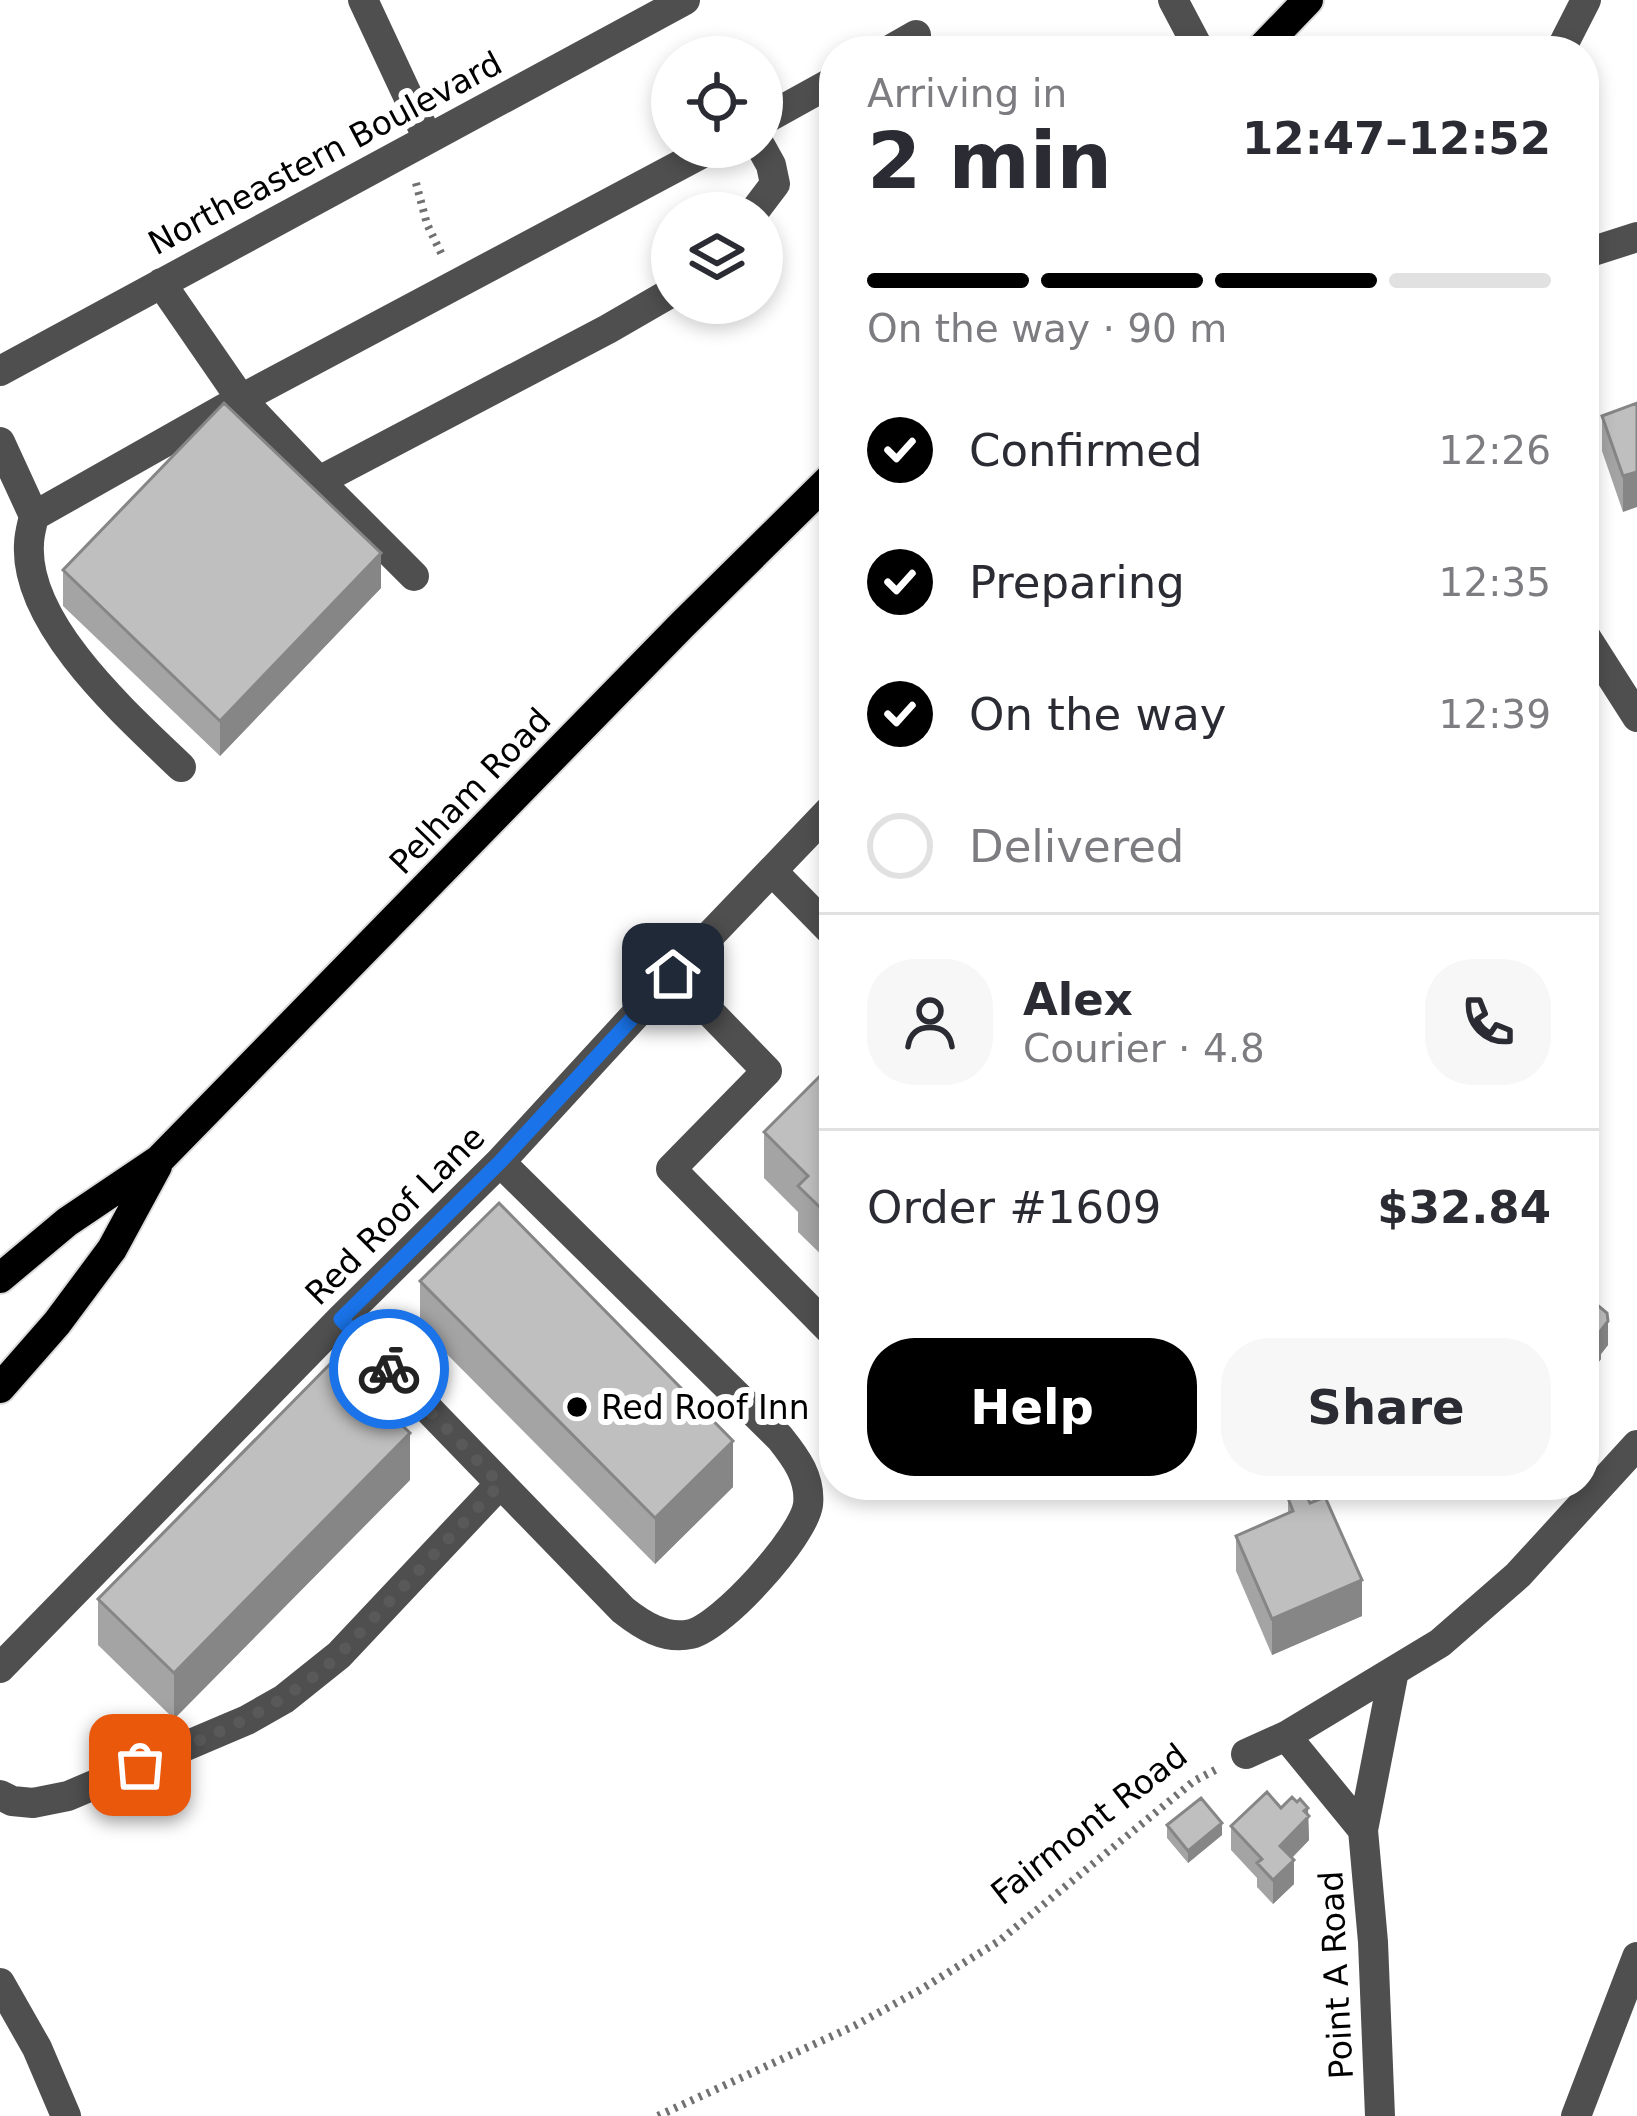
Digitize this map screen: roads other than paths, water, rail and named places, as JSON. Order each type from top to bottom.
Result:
[{"type":"main road","points":[[1273,36],[1308,0]]},
{"type":"main road","name":"Pelham Road","points":[[0,1278],[67,1222],[159,1160],[819,490]]},
{"type":"main road","name":"Pelham Road","points":[[0,1388],[57,1323],[112,1249],[159,1160]]},
{"type":"street","points":[[363,0],[428,139]]},
{"type":"street","name":"Northeastern Boulevard","points":[[0,371],[686,0]]},
{"type":"street","points":[[1173,0],[1192,36]]},
{"type":"street","points":[[1568,36],[1586,0]]},
{"type":"street","points":[[783,109],[819,89]]},
{"type":"street","points":[[34,516],[675,168]]},
{"type":"street","points":[[1599,249],[1637,237]]},
{"type":"street","points":[[161,283],[242,399],[414,576]]},
{"type":"street","points":[[319,481],[651,304]]},
{"type":"street","points":[[0,442],[34,516],[28,548],[36,588],[58,636],[116,704],[181,766]]},
{"type":"street","points":[[1599,657],[1637,717]]},
{"type":"street","name":"Red Roof Lane","points":[[0,1668],[500,1162],[819,822]]},
{"type":"street","points":[[772,871],[819,919]]},
{"type":"street","points":[[673,974],[767,1071],[671,1169],[819,1319]]},
{"type":"street","points":[[341,1319],[623,1610],[643,1625],[667,1634],[692,1634],[716,1622],[748,1591],[798,1531],[808,1506],[807,1482],[799,1461],[500,1162]]},
{"type":"street","points":[[1599,1487],[1637,1445]]},
{"type":"street","points":[[0,1795],[12,1802],[33,1803],[68,1796],[247,1720],[284,1699],[339,1655],[500,1484]]},
{"type":"street","points":[[1246,1754],[1286,1736],[1440,1643],[1518,1575],[1587,1500]]},
{"type":"street","name":"Point A Road","points":[[1380,2116],[1363,1830],[1394,1671]]},
{"type":"street","name":"Point A Road","points":[[1286,1736],[1363,1830]]},
{"type":"street","points":[[1576,2116],[1637,1957]]},
{"type":"street","points":[[0,1983],[37,2048],[66,2116]]},
{"type":"place","name":"Red Roof Inn","points":[[577,1407]]}]
